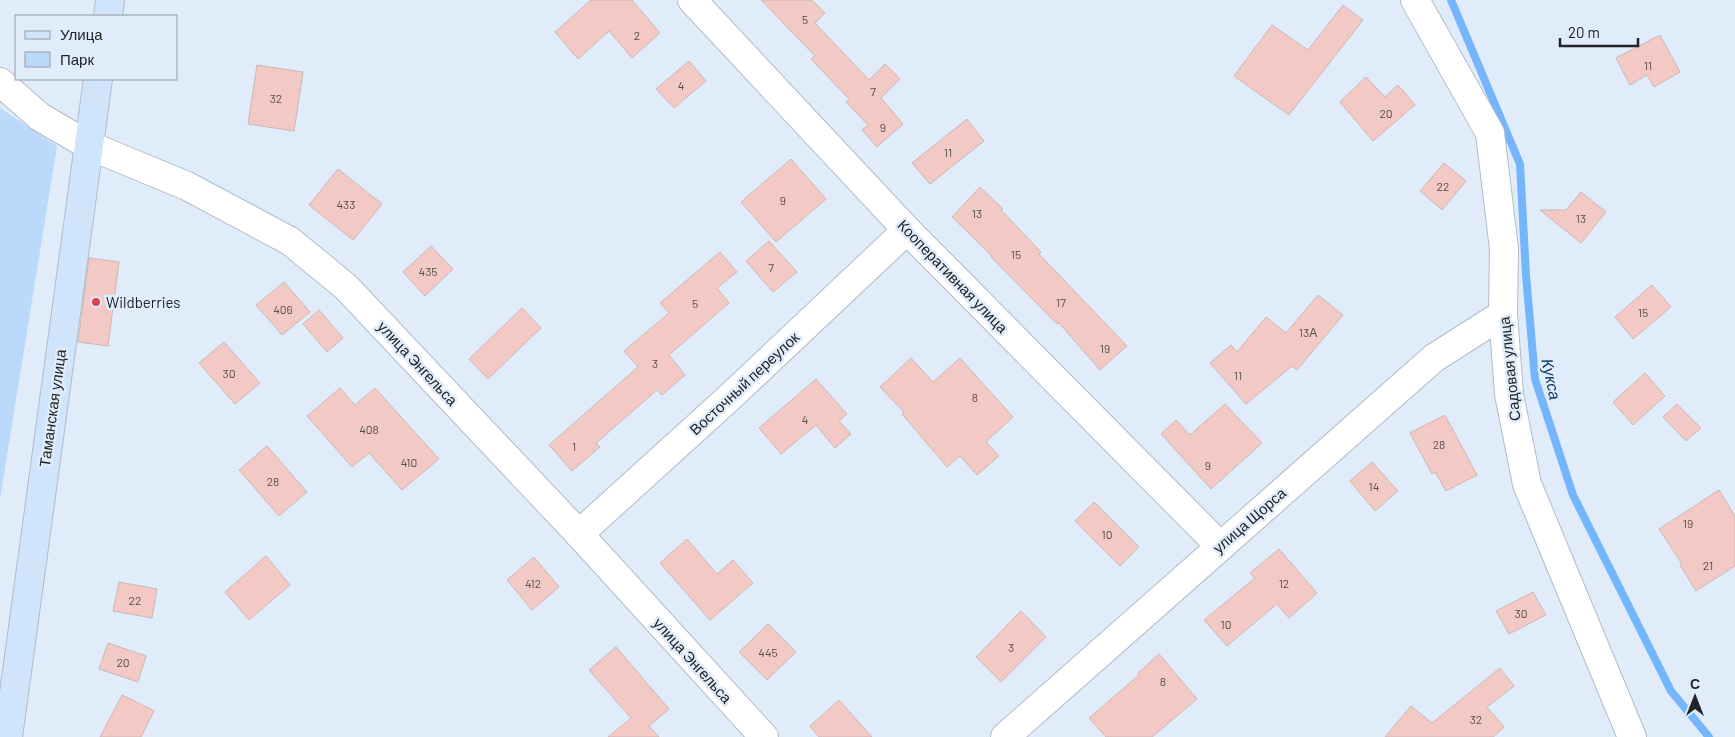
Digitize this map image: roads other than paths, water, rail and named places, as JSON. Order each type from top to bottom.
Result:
[{"type":"street","points":[[108,15],[110,0]]},
{"type":"street","name":"Кооперативная улица","points":[[692,0],[907,230],[1220,546]]},
{"type":"street","name":"Садовая улица","points":[[1415,0],[1490,133],[1504,250],[1503,314],[1509,394],[1527,484],[1632,737]]},
{"type":"street","name":"Таманская улица","points":[[8,737],[98,80]]},
{"type":"street","name":"улица Энгельса","points":[[0,82],[40,117],[88,145],[187,186],[290,241],[346,287],[579,534],[764,737]]},
{"type":"street","name":"Восточный переулок","points":[[579,534],[731,396],[907,230]]},
{"type":"street","name":"улица Щорса","points":[[1004,737],[1434,358],[1503,314]]},
{"type":"waterway","name":"Кукса","points":[[1451,0],[1520,164],[1526,275],[1535,379],[1573,495],[1671,691],[1709,737]]},
{"type":"place","name":"Wildberries","points":[[96,302]]}]
